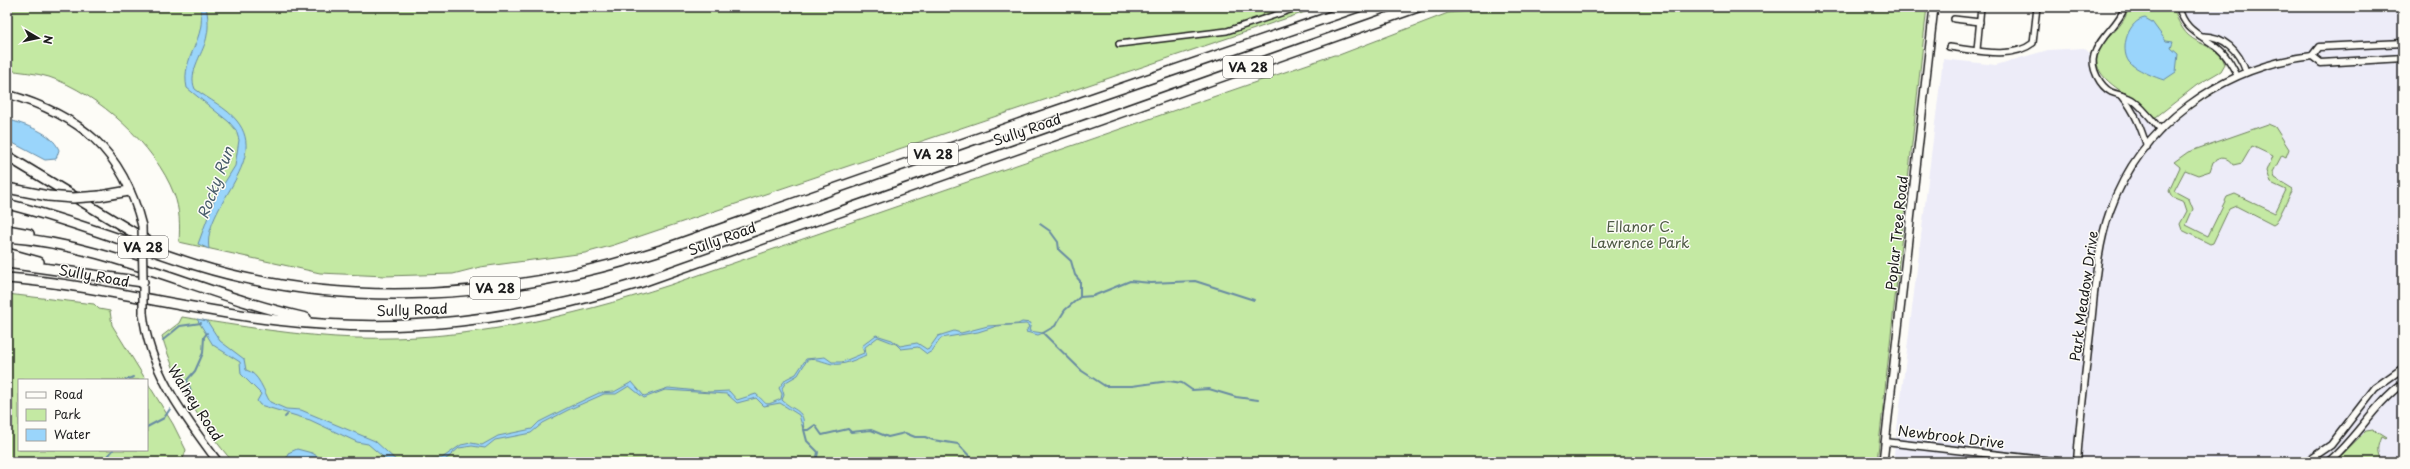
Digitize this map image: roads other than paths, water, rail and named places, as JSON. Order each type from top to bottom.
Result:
[{"type":"highway","name":"Sully Road","points":[[7,204],[55,217],[197,265],[251,279],[298,287],[390,294],[488,288],[575,274],[661,250],[1024,122],[1358,7]]},
{"type":"highway","name":"Sully Road","points":[[7,278],[52,283],[276,320],[365,326],[425,326],[469,321],[553,307],[612,291],[1418,7]]},
{"type":"highway","points":[[7,156],[48,179],[136,235],[197,265]]},
{"type":"highway","points":[[7,184],[31,193]]},
{"type":"highway","points":[[7,188],[48,196],[73,198],[100,196],[130,191]]},
{"type":"highway","points":[[7,230],[74,247],[259,307],[310,319],[365,326]]},
{"type":"highway","points":[[7,237],[74,247]]},
{"type":"highway","points":[[7,253],[85,272],[143,283]]},
{"type":"highway","points":[[7,263],[85,272]]},
{"type":"main road","name":"Poplar Tree Road","points":[[1883,462],[1899,337],[1934,7]]},
{"type":"main road","name":"Walney Road","points":[[7,94],[50,108],[81,127],[112,158],[130,191],[142,226],[143,313],[147,338],[157,370],[168,390],[218,462]]},
{"type":"street","points":[[1120,44],[1227,31],[1299,7]]},
{"type":"street","points":[[1977,50],[1981,7]]},
{"type":"street","points":[[1949,47],[2006,52],[2028,47],[2033,43],[2036,7]]},
{"type":"street","points":[[2125,7],[2116,25],[2100,43],[2093,56],[2096,76],[2109,91],[2133,100],[2160,130]]},
{"type":"street","points":[[2179,7],[2182,18],[2188,27],[2225,54],[2237,75]]},
{"type":"street","points":[[1954,19],[1980,22]]},
{"type":"street","points":[[2200,36],[2211,35],[2236,51],[2246,72]]},
{"type":"street","name":"Park Meadow Drive","points":[[2077,462],[2100,247],[2117,196],[2147,147],[2160,130],[2188,105],[2237,75],[2274,62],[2312,56],[2319,47],[2403,43]]},
{"type":"street","name":"Park Meadow Drive","points":[[2312,56],[2321,63],[2403,58]]},
{"type":"street","points":[[2121,96],[2131,107],[2138,121],[2147,147]]},
{"type":"street","points":[[2306,462],[2331,445],[2376,388],[2403,368]]},
{"type":"street","points":[[2328,462],[2346,447],[2382,401],[2403,383]]},
{"type":"street","name":"Newbrook Drive","points":[[1885,442],[2062,462]]},
{"type":"water","name":"Rocky Run","points":[[200,7],[206,7],[208,28],[206,41],[193,75],[195,89],[233,116],[245,137],[246,152],[241,168],[233,185],[215,217],[210,233],[209,249],[198,244],[215,198],[235,166],[239,140],[236,130],[229,122],[187,88],[187,67],[198,39],[200,29]]},
{"type":"water","points":[[2145,18],[2152,22],[2166,41],[2173,42],[2171,48],[2178,54],[2176,72],[2164,80],[2132,65],[2126,56],[2125,42],[2130,29],[2139,20]]},
{"type":"water","points":[[7,119],[37,130],[50,138],[59,150],[56,159],[45,160],[7,140]]},
{"type":"water","points":[[197,319],[207,321],[220,341],[244,359],[246,370],[251,372],[261,383],[270,402],[286,409],[301,410],[375,441],[398,462],[389,462],[368,444],[357,442],[310,420],[260,405],[257,401],[261,394],[241,374],[240,362],[213,345]]},
{"type":"water","points":[[1022,322],[1031,323],[1029,331],[1043,333],[1038,335],[1026,332],[1029,326],[1026,324],[997,326],[978,332],[941,338],[932,351],[927,354],[918,347],[901,349],[896,344],[878,337],[865,347],[866,355],[850,362],[832,364],[817,360],[807,360],[798,375],[786,382],[782,388],[784,395],[782,400],[801,414],[803,418],[803,429],[799,415],[780,403],[764,406],[756,398],[737,403],[727,394],[665,390],[644,398],[629,386],[616,394],[604,394],[568,410],[543,423],[531,433],[495,440],[485,448],[472,446],[459,448],[444,461],[426,462],[431,459],[442,458],[461,445],[471,443],[482,445],[498,436],[532,429],[539,422],[569,407],[599,393],[614,392],[632,382],[644,396],[668,388],[709,392],[729,391],[737,400],[756,394],[766,404],[768,404],[781,399],[782,394],[779,388],[786,379],[796,374],[806,359],[825,357],[832,362],[842,362],[864,353],[862,346],[876,335],[892,340],[900,346],[917,343],[928,350],[938,336],[954,331],[961,333],[988,326],[1018,324]]},
{"type":"water","points":[[297,449],[312,453],[328,462],[286,462],[288,453]]},
{"type":"waterway","points":[[1040,224],[1050,231],[1058,242],[1059,250],[1071,261],[1075,275],[1080,281],[1080,297]]},
{"type":"waterway","points":[[1254,300],[1195,281],[1151,283],[1130,281],[1093,296],[1080,297],[1065,310],[1055,326],[1043,333],[1082,371],[1105,386],[1132,386],[1169,381],[1182,383],[1192,390],[1209,389],[1236,397],[1258,400]]},
{"type":"waterway","points":[[163,340],[180,326],[201,323]]},
{"type":"waterway","points":[[185,396],[191,391],[187,380],[195,371],[203,353],[204,337],[207,333]]},
{"type":"waterway","points":[[128,379],[133,377]]},
{"type":"waterway","points":[[148,426],[164,418],[170,409]]},
{"type":"waterway","points":[[805,430],[808,430],[815,425],[822,435],[848,429],[851,432],[871,430],[888,437],[905,433],[915,437],[925,437],[933,440],[958,444],[975,462]]},
{"type":"waterway","points":[[803,426],[807,441],[818,452],[816,462]]},
{"type":"waterway","points":[[103,462],[112,451]]},
{"type":"waterway","points":[[986,462],[997,462]]},
{"type":"park label","name":"Ellanor C. Lawrence Park","points":[[1640,236]]}]
